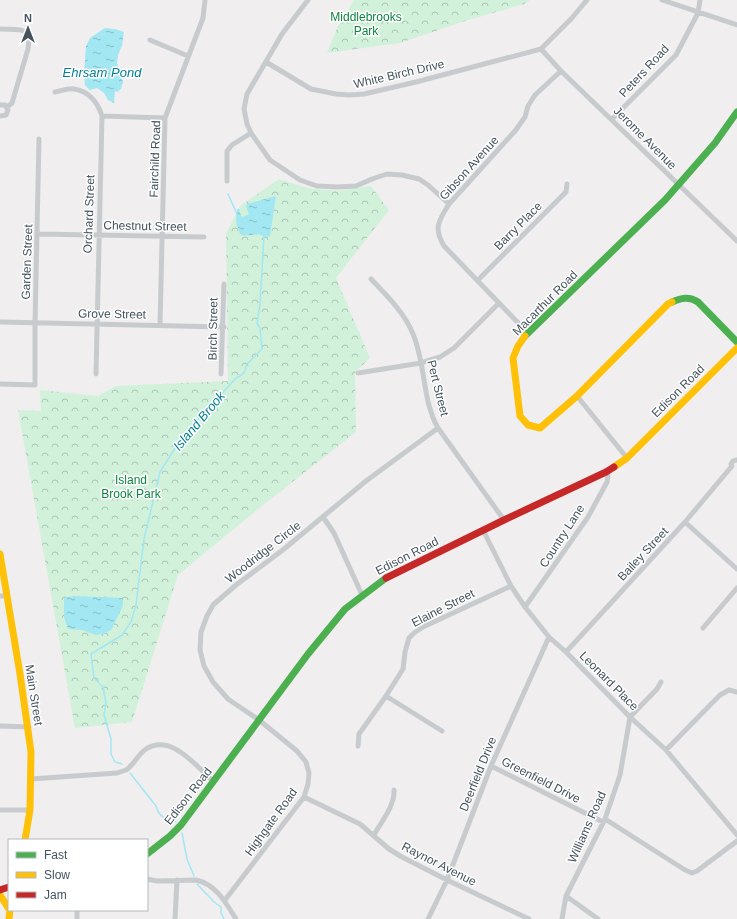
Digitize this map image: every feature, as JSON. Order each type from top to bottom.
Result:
[{"type":"street","name":"Fairchild Road","points":[[160,325],[165,118],[203,18],[205,0]]},
{"type":"street","points":[[308,0],[282,34],[246,94],[244,109],[247,124],[251,133],[270,160],[300,180],[317,186],[344,187],[356,186],[387,174],[402,175],[418,179],[428,185],[449,204]]},
{"type":"street","points":[[541,49],[571,19],[587,0]]},
{"type":"street","points":[[662,0],[737,25]]},
{"type":"street","name":"Peters Road","points":[[612,119],[676,55],[698,13],[700,0]]},
{"type":"street","points":[[0,29],[20,30],[29,35],[30,40],[12,103],[7,106],[3,104],[0,105]]},
{"type":"street","points":[[150,40],[188,56]]},
{"type":"street","name":"White Birch Drive","points":[[266,62],[311,89],[349,95],[364,94],[416,82],[541,49]]},
{"type":"street","name":"Jerome Avenue","points":[[541,49],[561,71],[612,119],[678,185],[736,239]]},
{"type":"street","name":"Gibson Avenue","points":[[528,333],[444,246],[438,237],[437,227],[449,204],[515,131],[525,117],[528,106],[534,95],[561,71]]},
{"type":"street","name":"Orchard Street","points":[[55,92],[74,89],[85,93],[93,98],[98,105],[102,116],[98,235],[96,374]]},
{"type":"street","points":[[0,116],[7,114],[7,106]]},
{"type":"street","name":"Macarthur Road","points":[[737,112],[706,153],[678,185],[636,229],[528,333],[518,346],[513,358],[520,416],[524,423],[531,428],[540,428],[577,396],[668,304],[682,297],[691,297],[698,302],[737,342]]},
{"type":"street","points":[[102,116],[165,118]]},
{"type":"street","points":[[226,181],[227,151],[251,133]]},
{"type":"street","name":"Garden Street","points":[[0,384],[35,385],[39,139]]},
{"type":"street","name":"Barry Place","points":[[478,280],[566,192],[567,184]]},
{"type":"street","name":"Chestnut Street","points":[[38,234],[204,237]]},
{"type":"street","name":"Pert Street","points":[[371,279],[400,311],[414,335],[421,363],[428,403],[438,428],[504,520]]},
{"type":"street","name":"Birch Street","points":[[222,374],[224,284]]},
{"type":"street","points":[[358,373],[421,363],[440,357],[454,348],[499,303]]},
{"type":"street","name":"Grove Street","points":[[0,322],[224,327]]},
{"type":"street","name":"Edison Road","points":[[148,853],[170,836],[181,825],[327,629],[345,609],[383,580],[483,530],[606,472],[627,458],[737,348]]},
{"type":"street","points":[[577,396],[627,458]]},
{"type":"street","name":"Woodridge Circle","points":[[259,720],[228,699],[213,682],[204,666],[200,650],[201,632],[213,605],[366,481],[438,428]]},
{"type":"street","name":"Bailey Street","points":[[566,652],[735,467],[732,462],[737,460]]},
{"type":"street","name":"Country Lane","points":[[525,608],[588,517],[607,482],[608,476],[606,472]]},
{"type":"street","points":[[323,517],[334,533],[362,595]]},
{"type":"street","points":[[685,522],[737,570]]},
{"type":"street","name":"Leonard Place","points":[[483,530],[511,586],[525,608],[549,637],[566,652],[630,717],[666,750],[737,835]]},
{"type":"street","name":"Main Street","points":[[0,554],[3,596],[28,727],[31,752],[32,779],[30,810],[25,839]]},
{"type":"street","name":"Elaine Street","points":[[358,746],[360,734],[403,669],[409,638],[423,626],[511,586]]},
{"type":"street","points":[[703,628],[737,588]]},
{"type":"street","name":"Deerfield Drive","points":[[428,919],[447,880],[491,766],[549,637]]},
{"type":"street","points":[[630,717],[657,689],[661,682]]},
{"type":"street","points":[[666,750],[720,695],[729,690],[737,692]]},
{"type":"street","points":[[386,696],[442,732]]},
{"type":"street","name":"Williams Road","points":[[562,919],[566,896],[604,820],[620,775],[630,717]]},
{"type":"street","name":"Highgate Road","points":[[225,900],[304,797],[308,784],[309,773],[306,762],[297,751],[259,720]]},
{"type":"street","points":[[0,726],[28,727]]},
{"type":"street","points":[[32,779],[117,773],[126,770],[145,750],[156,745],[166,745],[177,749],[213,782]]},
{"type":"street","name":"Greenfield Drive","points":[[491,766],[604,820],[692,873],[737,842]]},
{"type":"street","points":[[374,835],[392,802],[394,790]]},
{"type":"street","name":"Raynor Avenue","points":[[304,797],[360,824],[389,849],[402,857],[529,919]]},
{"type":"street","points":[[0,810],[30,810]]},
{"type":"street","points":[[148,879],[157,881],[201,881],[216,891],[225,900],[236,919]]},
{"type":"street","points":[[175,919],[176,880]]},
{"type":"street","points":[[0,896],[8,908]]},
{"type":"street","points":[[566,896],[598,919]]},
{"type":"green space","name":"Middlebrooks Park","points":[[354,0],[530,0],[524,4],[468,20],[400,43],[327,53],[337,28]]},
{"type":"green space","name":"Island Brook Park","points":[[279,179],[307,188],[336,191],[371,186],[389,210],[336,278],[370,358],[355,372],[356,432],[258,509],[178,575],[132,722],[75,728],[18,410],[41,411],[40,390],[98,396],[116,386],[228,381],[226,234],[240,206]]},
{"type":"water","name":"Ehrsam Pond","points":[[105,28],[124,32],[117,63],[123,82],[121,89],[117,92],[115,91],[114,103],[108,100],[104,93],[97,88],[90,90],[85,85],[84,74],[86,46],[90,38]]},
{"type":"water","points":[[276,196],[270,236],[245,236],[240,234],[236,222],[237,209],[239,209],[241,216],[243,217],[249,214],[246,207],[247,204]]},
{"type":"water","points":[[73,596],[123,598],[123,606],[111,630],[104,634],[96,635],[82,630],[68,629],[64,617],[64,598]]},
{"type":"waterway","name":"Island Brook","points":[[228,194],[237,214]]},
{"type":"waterway","name":"Island Brook","points":[[122,764],[115,762],[111,754],[111,739],[104,715],[106,703],[103,687],[94,678],[91,654],[122,635],[131,622],[136,605],[144,539],[160,472],[182,437],[236,378],[243,373],[246,365],[262,349],[260,328],[257,323],[260,304],[264,236]]},
{"type":"waterway","name":"Island Brook","points":[[130,773],[156,806],[159,813],[176,822]]},
{"type":"waterway","name":"Island Brook","points":[[182,833],[187,859],[194,876]]},
{"type":"waterway","name":"Island Brook","points":[[197,884],[214,902],[221,907],[221,913],[224,919]]},
{"type":"traffic: fast","points":[[525,336],[665,200],[715,143],[737,112]]},
{"type":"traffic: fast","points":[[672,302],[685,298],[698,302],[737,342]]},
{"type":"traffic: fast","points":[[148,853],[170,836],[181,825],[308,654],[345,609],[386,578]]},
{"type":"traffic: slow","points":[[525,336],[518,346],[513,358],[520,416],[528,425],[540,428],[577,396],[668,304],[672,302]]},
{"type":"traffic: slow","points":[[614,467],[627,458],[737,348]]},
{"type":"traffic: slow","points":[[0,554],[31,752],[30,810],[25,839]]},
{"type":"traffic: slow","points":[[0,895],[8,907]]},
{"type":"traffic: slow","points":[[9,919],[10,911]]},
{"type":"traffic: jam","points":[[386,578],[614,467]]},
{"type":"traffic: jam","points":[[0,890],[8,887]]}]
